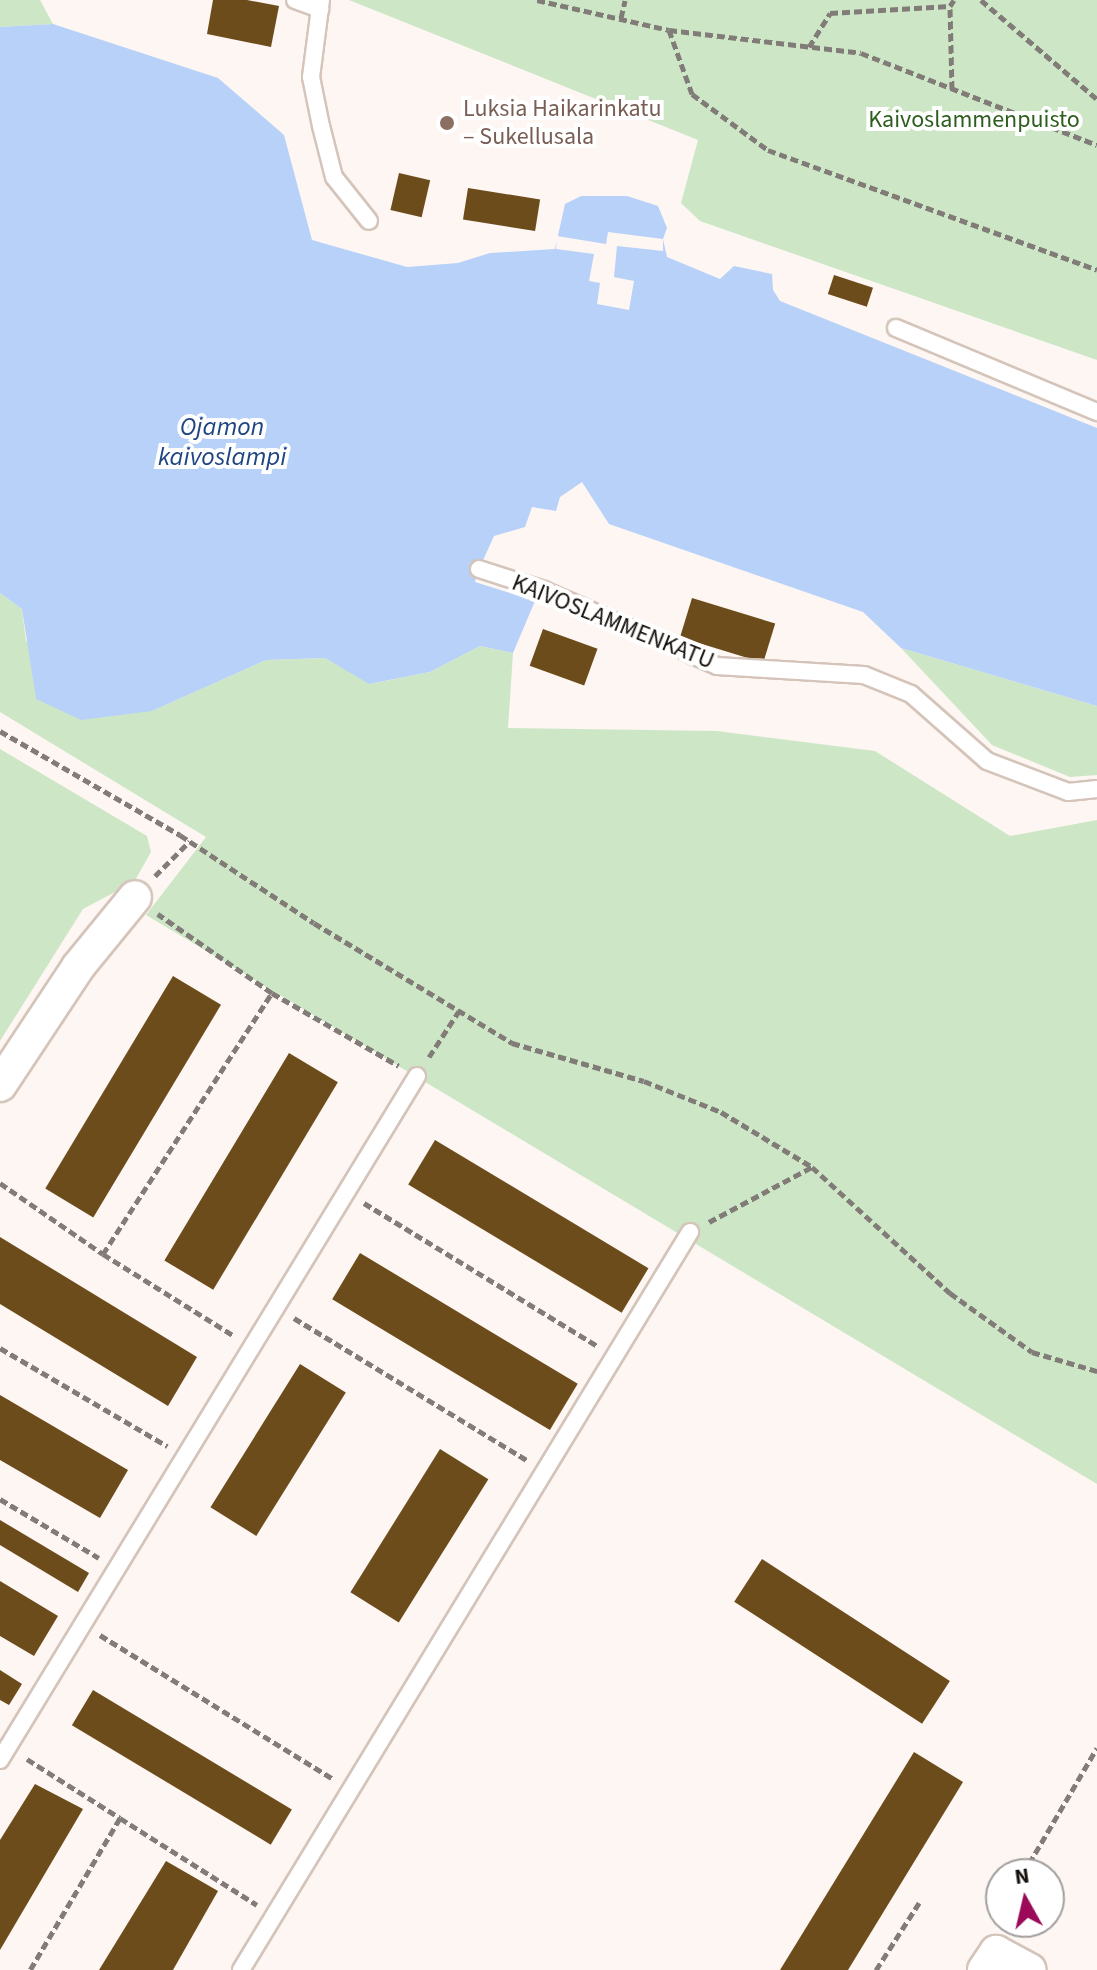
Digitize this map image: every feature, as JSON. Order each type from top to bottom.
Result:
[{"type":"street","points":[[0,1085],[78,967],[135,897]]},
{"type":"street","points":[[984,1970],[996,1952],[1030,1970]]},
{"type":"lane","points":[[295,0],[320,4],[311,77],[321,126],[334,177],[369,221]]},
{"type":"lane","points":[[896,328],[1097,412]]},
{"type":"lane","name":"KAIVOSLAMMENKATU","points":[[479,569],[544,590],[717,666],[864,675],[911,694],[987,761],[1068,792],[1097,789]]},
{"type":"lane","points":[[4,1754],[417,1076]]},
{"type":"lane","points":[[241,1970],[690,1232]]},
{"type":"path","points":[[537,0],[669,30],[861,53],[1097,145]]},
{"type":"path","points":[[621,18],[625,0]]},
{"type":"path","points":[[981,0],[1097,99]]},
{"type":"path","points":[[809,47],[830,13],[952,3],[952,89]]},
{"type":"path","points":[[669,30],[692,94],[768,150],[1097,270]]},
{"type":"path","points":[[0,731],[190,841],[314,923],[512,1043],[644,1081],[721,1112],[812,1167],[950,1293],[1020,1344],[1032,1352],[1097,1371]]},
{"type":"path","points":[[190,841],[135,897],[272,993],[417,1076],[459,1011]]},
{"type":"path","points":[[103,1254],[272,993]]},
{"type":"path","points":[[690,1232],[812,1167]]},
{"type":"path","points":[[0,1183],[103,1254],[252,1346]]},
{"type":"path","points":[[346,1192],[614,1357]]},
{"type":"path","points":[[276,1307],[544,1472]]},
{"type":"path","points":[[0,1348],[185,1457]]},
{"type":"path","points":[[0,1499],[117,1568]]},
{"type":"path","points":[[83,1624],[351,1790]]},
{"type":"path","points":[[1032,1858],[1097,1748]]},
{"type":"path","points":[[4,1754],[120,1818],[274,1916]]},
{"type":"path","points":[[30,1970],[120,1818]]},
{"type":"path","points":[[876,1970],[919,1903]]},
{"type":"green space","points":[[0,0],[40,0],[53,24],[0,27]]},
{"type":"green space","name":"Kaivoslammenpuisto","points":[[349,0],[1097,0],[1097,360],[700,221],[681,203],[698,140]]},
{"type":"green space","points":[[0,593],[22,609],[26,641],[152,711],[266,660],[325,658],[370,684],[430,672],[480,646],[513,653],[508,728],[717,731],[875,751],[1010,836],[1097,820],[1097,1484],[146,915],[206,837],[0,712]]},
{"type":"green space","points":[[901,648],[1097,706],[1097,775],[1070,777],[992,745]]},
{"type":"green space","points":[[0,749],[147,836],[151,852],[134,882],[83,909],[0,1041]]},
{"type":"water","name":"Ojamon kaivoslampi","points":[[53,24],[218,78],[284,135],[312,240],[407,267],[458,263],[490,253],[555,249],[565,204],[581,196],[627,196],[658,206],[667,228],[663,239],[667,257],[720,279],[734,266],[772,274],[773,290],[780,301],[1097,428],[1097,706],[901,648],[863,612],[609,524],[582,482],[560,497],[556,511],[532,507],[525,527],[494,536],[479,569],[475,582],[535,601],[513,653],[480,646],[430,672],[369,684],[325,658],[266,660],[152,711],[81,720],[36,699],[22,609],[0,593],[0,27]]},
{"type":"pier","points":[[608,232],[663,239],[663,251],[617,246],[614,277],[634,281],[629,310],[597,304],[600,283],[589,281],[594,254],[556,249],[557,236],[606,244]]},
{"type":"building","points":[[213,0],[247,0],[279,6],[271,47],[207,34]]},
{"type":"building","points":[[399,173],[430,180],[422,217],[390,210]]},
{"type":"building","points":[[468,188],[540,199],[535,231],[463,220]]},
{"type":"building","points":[[834,275],[873,288],[867,307],[828,294]]},
{"type":"building","points":[[692,598],[775,623],[763,663],[680,637]]},
{"type":"building","points":[[543,629],[598,649],[584,685],[530,666]]},
{"type":"building","points":[[173,976],[221,1005],[93,1217],[45,1189]]},
{"type":"building","points":[[289,1053],[338,1082],[213,1290],[164,1260]]},
{"type":"building","points":[[435,1140],[648,1268],[622,1313],[408,1185]]},
{"type":"building","points":[[0,1237],[197,1357],[168,1406],[0,1304]]},
{"type":"building","points":[[360,1253],[578,1384],[550,1430],[332,1299]]},
{"type":"building","points":[[300,1364],[346,1393],[256,1536],[210,1507]]},
{"type":"building","points":[[0,1395],[128,1470],[100,1518],[0,1460]]},
{"type":"building","points":[[440,1449],[488,1479],[399,1623],[350,1592]]},
{"type":"building","points":[[0,1520],[89,1573],[78,1592],[0,1545]]},
{"type":"building","points":[[762,1559],[950,1681],[922,1724],[734,1602]]},
{"type":"building","points":[[0,1581],[58,1616],[34,1656],[0,1636]]},
{"type":"building","points":[[0,1670],[22,1684],[9,1705],[0,1700]]},
{"type":"building","points":[[93,1690],[292,1809],[271,1845],[72,1725]]},
{"type":"building","points":[[914,1752],[963,1782],[848,1970],[780,1970]]},
{"type":"building","points":[[35,1784],[83,1809],[0,1950],[0,1840]]},
{"type":"building","points":[[166,1861],[218,1891],[173,1970],[99,1970]]},
{"type":"place","name":"Luksia Haikarinkatu – Sukellusala","points":[[447,123]]}]
